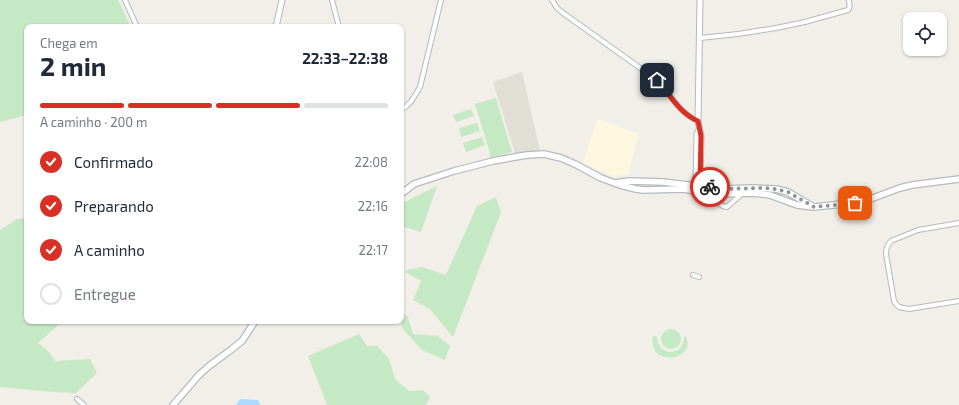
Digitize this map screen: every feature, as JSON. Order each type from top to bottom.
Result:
[{"type":"main road","points":[[404,192],[414,184],[493,161],[527,155],[544,154],[575,164],[601,178],[626,187],[640,190],[682,190],[723,194],[762,194],[779,198],[797,205],[814,207],[862,202],[912,185],[959,179]]},
{"type":"main road","points":[[615,183],[623,181],[641,181],[721,189],[763,188],[781,190],[797,196],[814,207]]},
{"type":"main road","points":[[640,190],[639,186],[641,181]]},
{"type":"main road","points":[[779,198],[783,195],[781,190]]},
{"type":"main road","points":[[173,405],[199,375],[242,341],[253,324]]},
{"type":"street","points":[[125,0],[136,24]]},
{"type":"street","points":[[277,24],[282,0]]},
{"type":"street","points":[[332,0],[338,24]]},
{"type":"street","points":[[404,108],[410,103],[420,88],[441,0]]},
{"type":"street","points":[[552,0],[557,8],[563,13],[657,80],[677,105],[691,118],[698,121]]},
{"type":"street","points":[[698,186],[701,136],[698,121],[700,0]]},
{"type":"street","points":[[700,38],[759,31],[806,22],[848,10],[849,0]]},
{"type":"street","points":[[712,193],[720,205],[727,207],[743,193]]},
{"type":"street","points":[[959,223],[918,230],[891,241],[886,248],[891,285],[896,304],[904,309],[908,309],[959,301]]},
{"type":"street","points":[[693,275],[699,277]]},
{"type":"street","points":[[76,399],[84,405]]},
{"type":"shaded area","points":[[522,72],[540,151],[515,153],[493,82]]},
{"type":"shaded area","points":[[597,119],[639,134],[628,175],[613,176],[583,163]]},
{"type":"green space","points":[[0,0],[118,0],[130,24],[24,24],[24,116],[0,122]]},
{"type":"green space","points":[[496,98],[512,152],[490,158],[475,104]]},
{"type":"green space","points":[[471,109],[474,116],[456,122],[453,115]]},
{"type":"green space","points":[[477,123],[480,131],[461,137],[459,128]]},
{"type":"green space","points":[[482,137],[485,145],[466,152],[463,143]]},
{"type":"green space","points":[[437,186],[421,232],[404,227],[404,202]]},
{"type":"green space","points":[[496,197],[501,212],[453,337],[430,309],[413,300],[421,281],[405,272],[407,270],[422,267],[446,275],[477,206]]},
{"type":"green space","points":[[24,218],[24,324],[60,324],[38,343],[48,351],[55,361],[90,359],[97,373],[76,393],[0,387],[0,230],[17,219]]},
{"type":"green space","points":[[404,314],[408,317],[413,334],[438,336],[450,346],[445,360],[422,350],[402,328],[401,324],[404,324]]},
{"type":"green space","points":[[671,329],[678,332],[681,339],[678,346],[671,349],[664,346],[661,339],[664,332]]},
{"type":"green space","points":[[359,334],[367,346],[377,346],[389,359],[395,379],[409,391],[423,390],[430,397],[426,405],[327,405],[308,356]]},
{"type":"green space","points":[[653,336],[657,337],[658,344],[661,348],[670,352],[680,348],[683,344],[684,337],[686,337],[687,345],[685,351],[679,356],[671,358],[664,357],[657,353],[653,346]]},
{"type":"water","points":[[240,399],[258,400],[260,405],[236,405]]},
{"type":"way so far","points":[[710,187],[721,189],[776,189],[797,196],[814,207],[855,203]]},
{"type":"route","points":[[657,80],[683,111],[691,118],[698,121],[701,136],[700,186],[710,187]]}]
